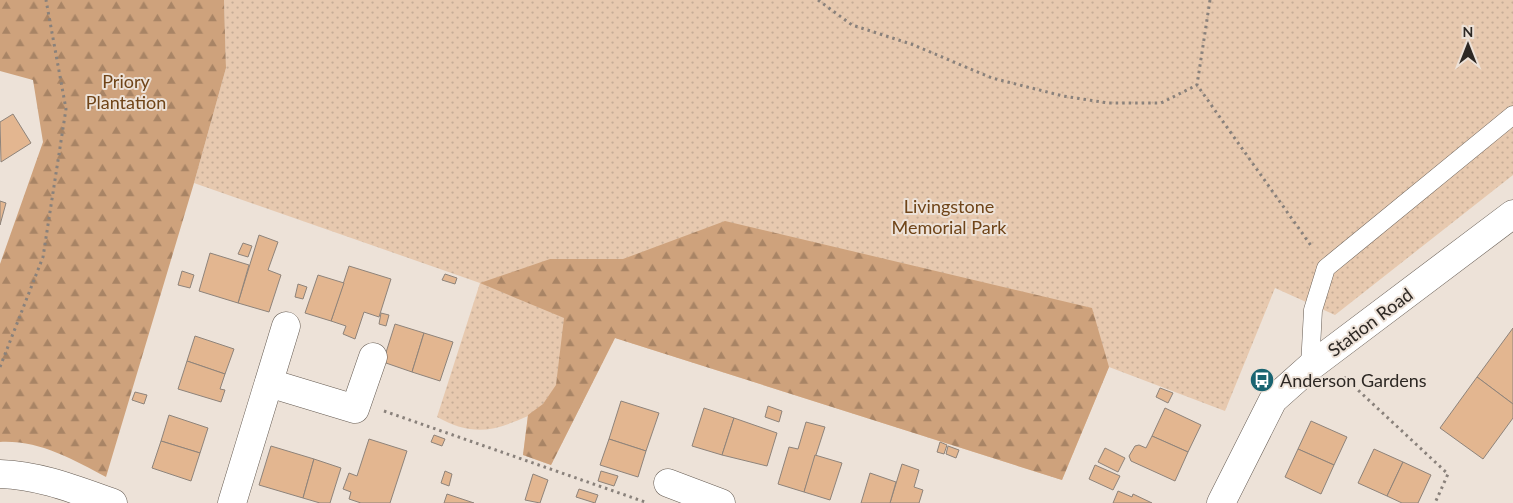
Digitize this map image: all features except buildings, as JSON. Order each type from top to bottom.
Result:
[{"type":"street","name":"Station Road","points":[[1221,503],[1273,400],[1310,367],[1513,214]]},
{"type":"street","points":[[232,503],[286,326]]},
{"type":"street","points":[[269,383],[355,409],[373,357]]},
{"type":"street","points":[[0,474],[19,474],[62,485],[113,503]]},
{"type":"street","points":[[668,483],[721,503]]},
{"type":"lane","points":[[1310,367],[1313,310],[1326,268],[1513,115]]},
{"type":"path","points":[[0,367],[43,257],[66,110],[46,0]]},
{"type":"path","points":[[818,0],[852,25],[912,44],[992,78],[1063,96],[1108,103],[1160,103],[1197,85]]},
{"type":"path","points":[[1210,0],[1197,85],[1326,268]]},
{"type":"path","points":[[1340,373],[1448,474],[1435,503]]},
{"type":"path","points":[[358,402],[647,503]]},
{"type":"green space","name":"Priory Plantation","points":[[0,0],[224,0],[226,68],[194,183],[106,477],[68,457],[42,447],[14,442],[0,442],[0,264],[43,142],[33,80],[0,71]]},
{"type":"green space","name":"Livingstone Memorial Park","points":[[224,0],[1513,0],[1513,175],[1335,315],[1275,288],[1225,411],[1109,367],[1062,480],[615,338],[551,465],[523,455],[528,416],[504,426],[482,430],[461,427],[437,417],[480,283],[194,183],[226,68]]},
{"type":"green space","points":[[725,221],[1092,308],[1109,367],[1062,480],[615,338],[551,465],[523,455],[528,415],[543,404],[556,385],[564,318],[480,283],[550,259],[623,259]]},
{"type":"place","name":"Anderson Gardens","points":[[1262,380]]}]
